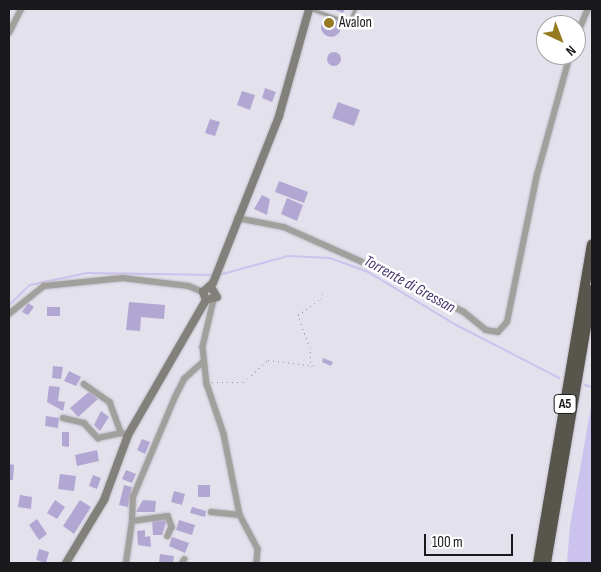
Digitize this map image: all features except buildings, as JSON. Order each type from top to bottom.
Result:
[{"type":"highway","name":"A5","points":[[538,563],[592,245]]},
{"type":"highway","name":"A5","points":[[546,563],[592,290]]},
{"type":"main road","points":[[66,563],[104,500],[124,434],[208,297],[237,218],[279,116],[310,9]]},
{"type":"main road","points":[[208,297],[217,293],[211,287]]},
{"type":"street","points":[[9,33],[21,9]]},
{"type":"street","points":[[237,218],[284,228],[367,264],[464,312],[486,330],[498,332],[508,322],[538,175],[567,65]]},
{"type":"street","points":[[9,314],[44,286],[123,278],[189,286],[208,297],[203,362],[207,384],[224,434],[240,515],[258,549],[257,563]]},
{"type":"street","points":[[126,563],[132,521],[133,497],[184,379],[203,362]]},
{"type":"street","points":[[63,418],[84,423],[98,438],[124,434],[110,402],[84,384]]},
{"type":"street","points":[[211,512],[240,515]]},
{"type":"street","points":[[132,521],[168,516],[172,527],[168,536]]},
{"type":"lane","points":[[310,9],[349,22],[355,9]]},
{"type":"path","points":[[311,367],[310,348],[298,315],[321,300],[323,290]]},
{"type":"path","points":[[207,384],[244,382],[268,360],[311,367],[317,366]]},
{"type":"shaded area","points":[[592,401],[592,563],[567,563],[570,526]]},
{"type":"waterway","name":"Torrente di Gressan","points":[[219,275],[288,256],[330,258],[368,272],[458,326],[559,378]]},
{"type":"waterway","name":"Torrente di Gressan","points":[[9,305],[30,285],[87,273],[214,275]]},
{"type":"waterway","name":"Torrente di Gressan","points":[[585,385],[592,387]]},
{"type":"place","name":"Avalon","points":[[329,23]]}]
